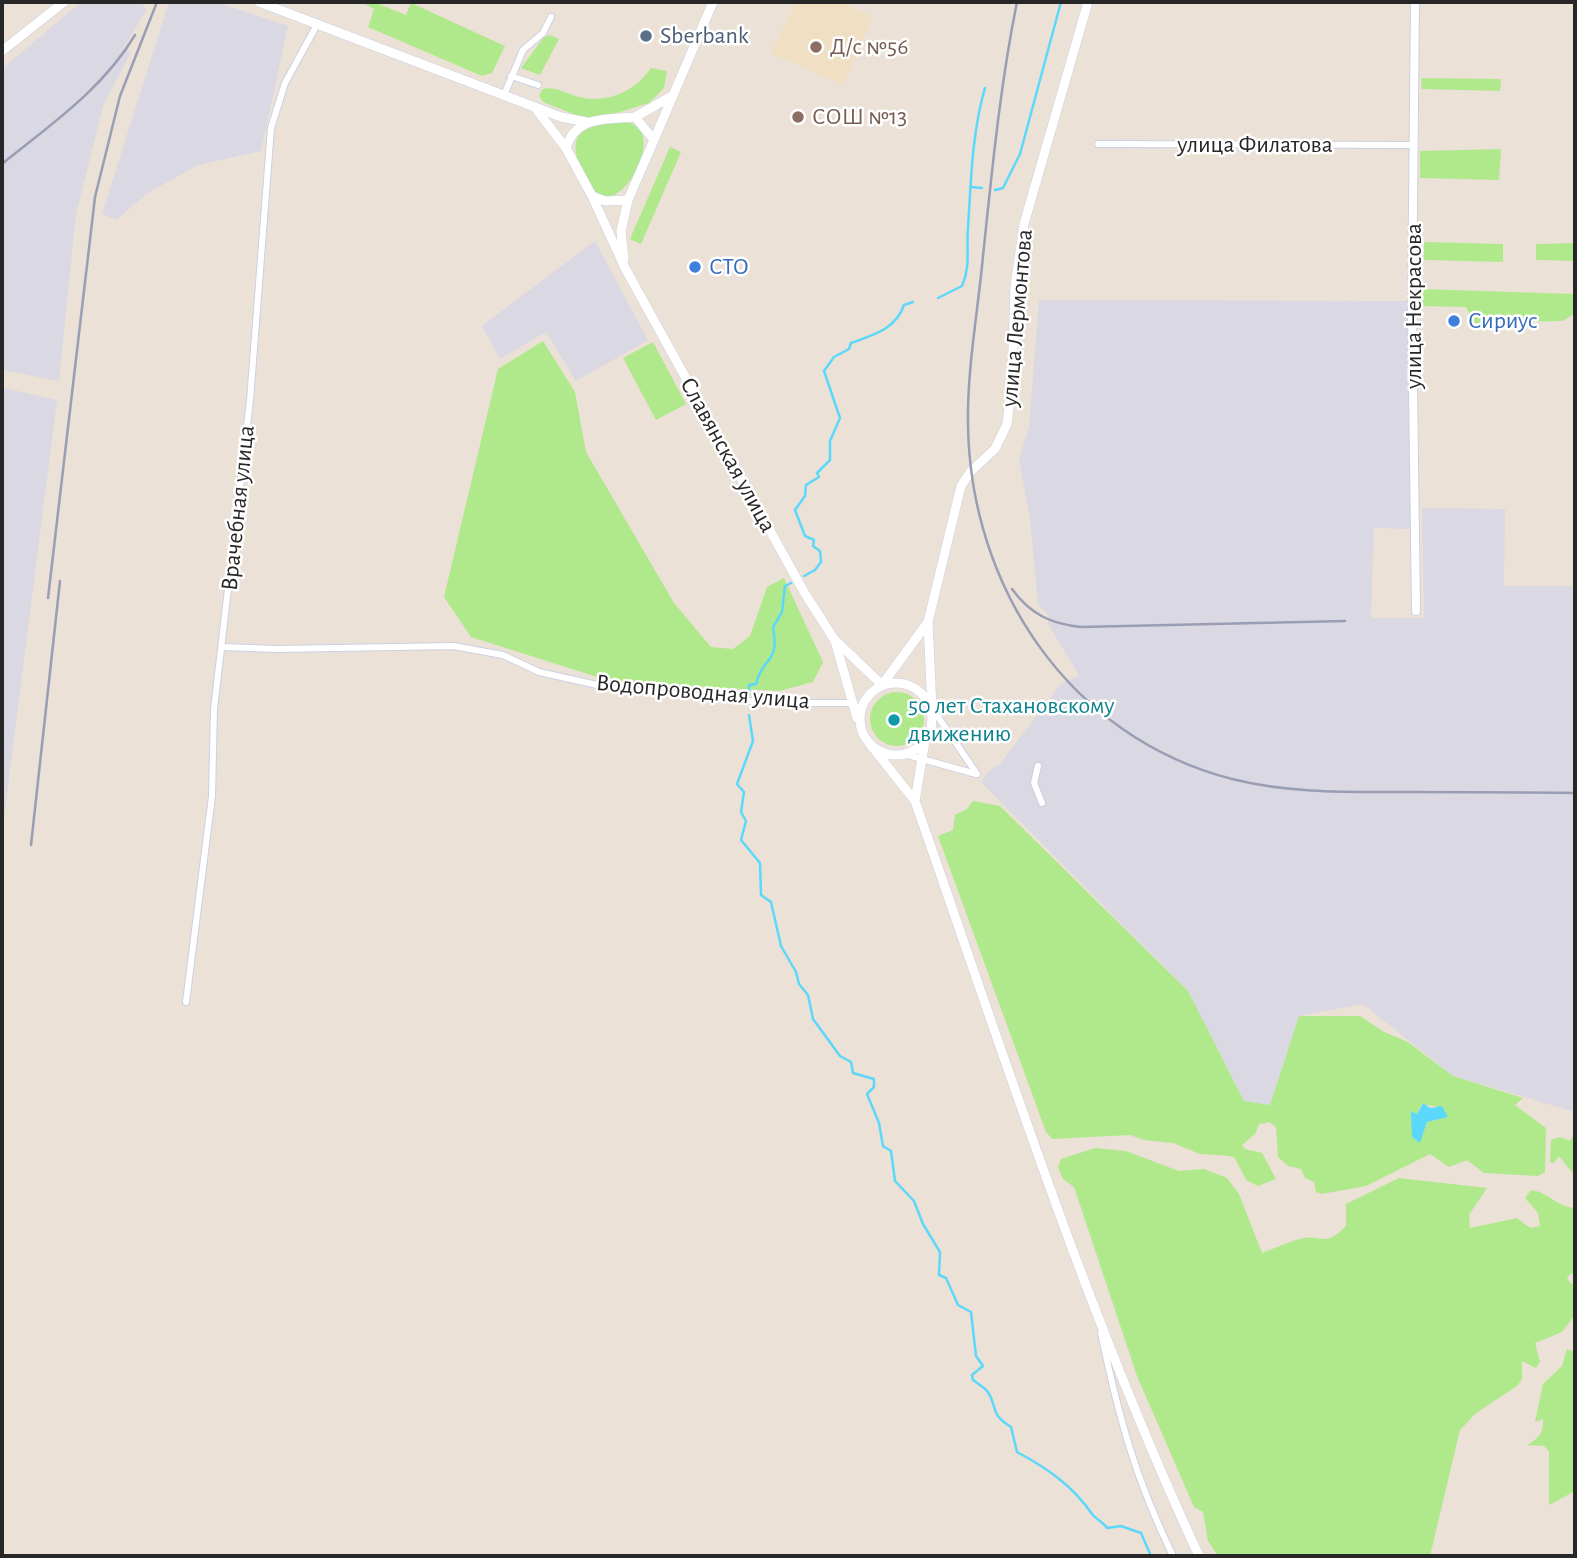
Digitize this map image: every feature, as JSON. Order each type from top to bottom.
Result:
[{"type":"main road","points":[[2,51],[64,2]]},
{"type":"main road","points":[[259,2],[535,107],[587,122],[635,117],[672,96]]},
{"type":"main road","points":[[625,268],[621,231],[628,200],[713,2]]},
{"type":"main road","name":"улица Лермонтова","points":[[928,622],[961,486],[971,471],[995,449],[1007,424],[1012,381],[1015,287],[1024,224],[1088,2]]},
{"type":"main road","points":[[535,107],[566,148],[592,196],[605,201],[628,200]]},
{"type":"main road","points":[[635,117],[654,140]]},
{"type":"main road","points":[[566,148],[574,130],[587,122]]},
{"type":"main road","name":"Славянская улица","points":[[592,196],[625,268],[804,592],[834,639],[882,685]]},
{"type":"main road","points":[[928,622],[882,685],[869,694],[862,704],[861,729],[915,801],[1096,1311],[1139,1423],[1199,1556]]},
{"type":"main road","points":[[915,801],[925,740],[932,724],[928,622]]},
{"type":"main road","name":"Славянская улица","points":[[834,639],[861,729]]},
{"type":"main road","points":[[882,685],[896,682],[913,686],[922,693],[932,708]]},
{"type":"main road","points":[[869,743],[889,755],[904,754],[925,740]]},
{"type":"street","name":"улица Некрасова","points":[[1415,2],[1413,145],[1416,611]]},
{"type":"street","points":[[504,95],[523,50],[543,33],[551,17]]},
{"type":"street","name":"Врачебная улица","points":[[186,1002],[212,796],[215,709],[250,400],[271,128],[285,83],[318,23]]},
{"type":"street","points":[[511,76],[538,85]]},
{"type":"street","name":"улица Филатова","points":[[1098,144],[1413,145]]},
{"type":"street","name":"Водопроводная улица","points":[[223,647],[278,649],[453,646],[503,655],[539,671],[615,689],[773,703],[852,703]]},
{"type":"street","points":[[904,754],[976,774],[932,708]]},
{"type":"street","points":[[1038,766],[1034,783],[1042,803]]},
{"type":"street","points":[[1096,1311],[1131,1458],[1145,1499],[1174,1556]]},
{"type":"shaded area","points":[[81,2],[139,2],[147,9],[124,47],[131,52],[103,106],[76,214],[59,381],[2,370],[2,69]]},
{"type":"shaded area","points":[[169,2],[216,2],[288,26],[261,151],[198,165],[148,193],[116,220],[102,214]]},
{"type":"shaded area","name":"Д/с №56","points":[[802,2],[842,2],[873,17],[843,85],[770,53],[795,5]]},
{"type":"shaded area","points":[[595,241],[648,340],[576,381],[546,332],[500,359],[482,326]]},
{"type":"shaded area","points":[[1039,300],[1409,301],[1412,529],[1374,528],[1371,618],[1424,618],[1422,508],[1505,509],[1504,586],[1575,586],[1575,1112],[1453,1076],[1363,1004],[1299,1016],[1270,1105],[1244,1101],[1188,991],[981,782],[989,771],[1000,764],[1061,684],[1079,675],[1048,624],[1048,614],[1038,605],[1030,519],[1019,459],[1029,427]]},
{"type":"shaded area","points":[[4,388],[57,400],[2,833],[2,395]]},
{"type":"green space","points":[[361,2],[374,2],[406,15],[411,3],[505,46],[492,73],[482,76],[368,27],[374,9]]},
{"type":"green space","points":[[550,35],[559,39],[540,75],[521,68],[544,37]]},
{"type":"green space","points":[[651,68],[667,71],[664,88],[649,103],[620,112],[586,119],[543,102],[539,95],[543,89],[548,88],[590,99],[610,97],[629,89]]},
{"type":"green space","points":[[1421,78],[1501,79],[1500,91],[1422,89]]},
{"type":"green space","points":[[622,122],[636,126],[642,135],[644,147],[634,175],[625,187],[614,195],[604,197],[591,187],[580,168],[576,146],[578,137],[588,128]]},
{"type":"green space","points":[[670,147],[681,152],[641,244],[630,239]]},
{"type":"green space","points":[[1501,149],[1499,180],[1420,178],[1420,151]]},
{"type":"green space","points":[[1424,242],[1503,244],[1503,262],[1424,260]]},
{"type":"green space","points":[[1575,243],[1575,261],[1536,260],[1536,244]]},
{"type":"green space","points":[[1418,289],[1575,294],[1575,313],[1563,321],[1474,323],[1466,307],[1418,306]]},
{"type":"green space","points":[[543,341],[575,392],[586,452],[674,603],[711,647],[733,649],[750,636],[767,587],[784,578],[823,662],[813,682],[779,691],[613,682],[471,637],[444,597],[498,369]]},
{"type":"green space","points":[[653,342],[686,404],[656,420],[623,358]]},
{"type":"green space","points":[[897,692],[916,700],[924,719],[916,738],[897,746],[878,738],[870,719],[878,700]]},
{"type":"green space","points":[[973,801],[1000,806],[1188,991],[1244,1101],[1270,1105],[1299,1016],[1360,1016],[1384,1032],[1408,1042],[1453,1076],[1523,1098],[1515,1105],[1546,1128],[1545,1172],[1538,1176],[1484,1173],[1467,1160],[1449,1167],[1430,1154],[1366,1186],[1322,1194],[1316,1192],[1314,1182],[1305,1178],[1301,1169],[1288,1166],[1278,1157],[1276,1127],[1269,1122],[1259,1124],[1255,1134],[1242,1145],[1245,1149],[1262,1153],[1276,1179],[1258,1186],[1246,1180],[1235,1158],[1230,1156],[1200,1154],[1173,1143],[1144,1140],[1130,1135],[1052,1139],[1046,1132],[938,836],[953,830],[955,815],[967,809]],"holes":[[[1421,1105],[1435,1106],[1448,1117],[1427,1122],[1420,1141],[1412,1137],[1412,1112],[1417,1114]]]},
{"type":"green space","points":[[1573,1135],[1575,1176],[1559,1156],[1554,1163],[1550,1162],[1551,1140],[1560,1137],[1570,1141]]},
{"type":"green space","points":[[1095,1148],[1126,1151],[1179,1171],[1204,1169],[1227,1178],[1239,1194],[1262,1253],[1300,1239],[1332,1237],[1346,1226],[1346,1204],[1399,1178],[1487,1188],[1469,1215],[1470,1228],[1517,1218],[1530,1228],[1540,1226],[1538,1213],[1525,1198],[1531,1190],[1575,1208],[1575,1274],[1570,1274],[1567,1279],[1575,1287],[1575,1315],[1562,1332],[1535,1343],[1540,1362],[1536,1368],[1522,1361],[1522,1379],[1517,1386],[1476,1413],[1460,1430],[1430,1556],[1218,1556],[1208,1541],[1203,1512],[1194,1507],[1137,1376],[1074,1187],[1063,1179],[1058,1167],[1061,1159]]},
{"type":"green space","points":[[1567,1349],[1575,1352],[1575,1491],[1549,1505],[1549,1451],[1544,1446],[1527,1445],[1541,1432],[1543,1419],[1535,1422],[1543,1384],[1562,1366]]},
{"type":"water","points":[[1423,1103],[1430,1108],[1442,1106],[1448,1117],[1427,1122],[1420,1143],[1412,1137],[1411,1111],[1417,1114]]},
{"type":"waterway","points":[[995,190],[1003,188],[1020,154],[1061,2]]},
{"type":"waterway","points":[[938,298],[962,286],[966,271],[973,157],[985,88]]},
{"type":"waterway","points":[[972,187],[982,188]]},
{"type":"waterway","points":[[804,576],[815,570],[821,562],[820,551],[813,546],[814,540],[805,536],[795,510],[805,496],[806,485],[819,477],[817,473],[830,460],[830,441],[840,418],[824,371],[834,357],[849,349],[851,343],[883,330],[895,320],[904,305],[913,302]]},
{"type":"waterway","points":[[749,694],[749,685],[756,684],[773,654],[773,627],[782,612],[785,586],[791,583]]},
{"type":"waterway","points":[[749,715],[753,741],[737,784],[744,792],[741,812],[746,821],[741,840],[760,863],[761,895],[771,902],[781,946],[796,972],[799,984],[808,995],[813,1019],[840,1056],[851,1062],[853,1073],[874,1079],[874,1087],[867,1094],[879,1123],[883,1146],[891,1151],[895,1181],[914,1201],[923,1224],[940,1252],[939,1275],[946,1278],[958,1305],[971,1312],[976,1356],[983,1366],[972,1375],[973,1380],[988,1392],[997,1414],[1011,1427],[1017,1452],[1059,1478],[1107,1528],[1121,1526],[1141,1533],[1151,1556]]},
{"type":"railway","points":[[48,598],[95,197],[120,96],[157,2]]},
{"type":"railway","points":[[1017,2],[993,160],[971,361],[968,424],[973,484],[987,542],[1009,597],[1040,647],[1077,691],[1122,729],[1174,758],[1232,779],[1316,791],[1575,793]]},
{"type":"railway","points":[[2,164],[92,89],[135,35]]},
{"type":"railway","points":[[31,845],[60,581]]},
{"type":"railway","points":[[1012,589],[1026,605],[1042,616],[1081,627],[1345,621]]},
{"type":"place","name":"Sberbank","points":[[646,36]]},
{"type":"place","name":"Д/с №56","points":[[816,47]]},
{"type":"place","name":"СОШ №13","points":[[798,117]]},
{"type":"place","name":"СТО","points":[[695,267]]},
{"type":"place","name":"Сириус","points":[[1454,321]]},
{"type":"place","name":"50 лет Стахановскому движению","points":[[894,720]]}]
